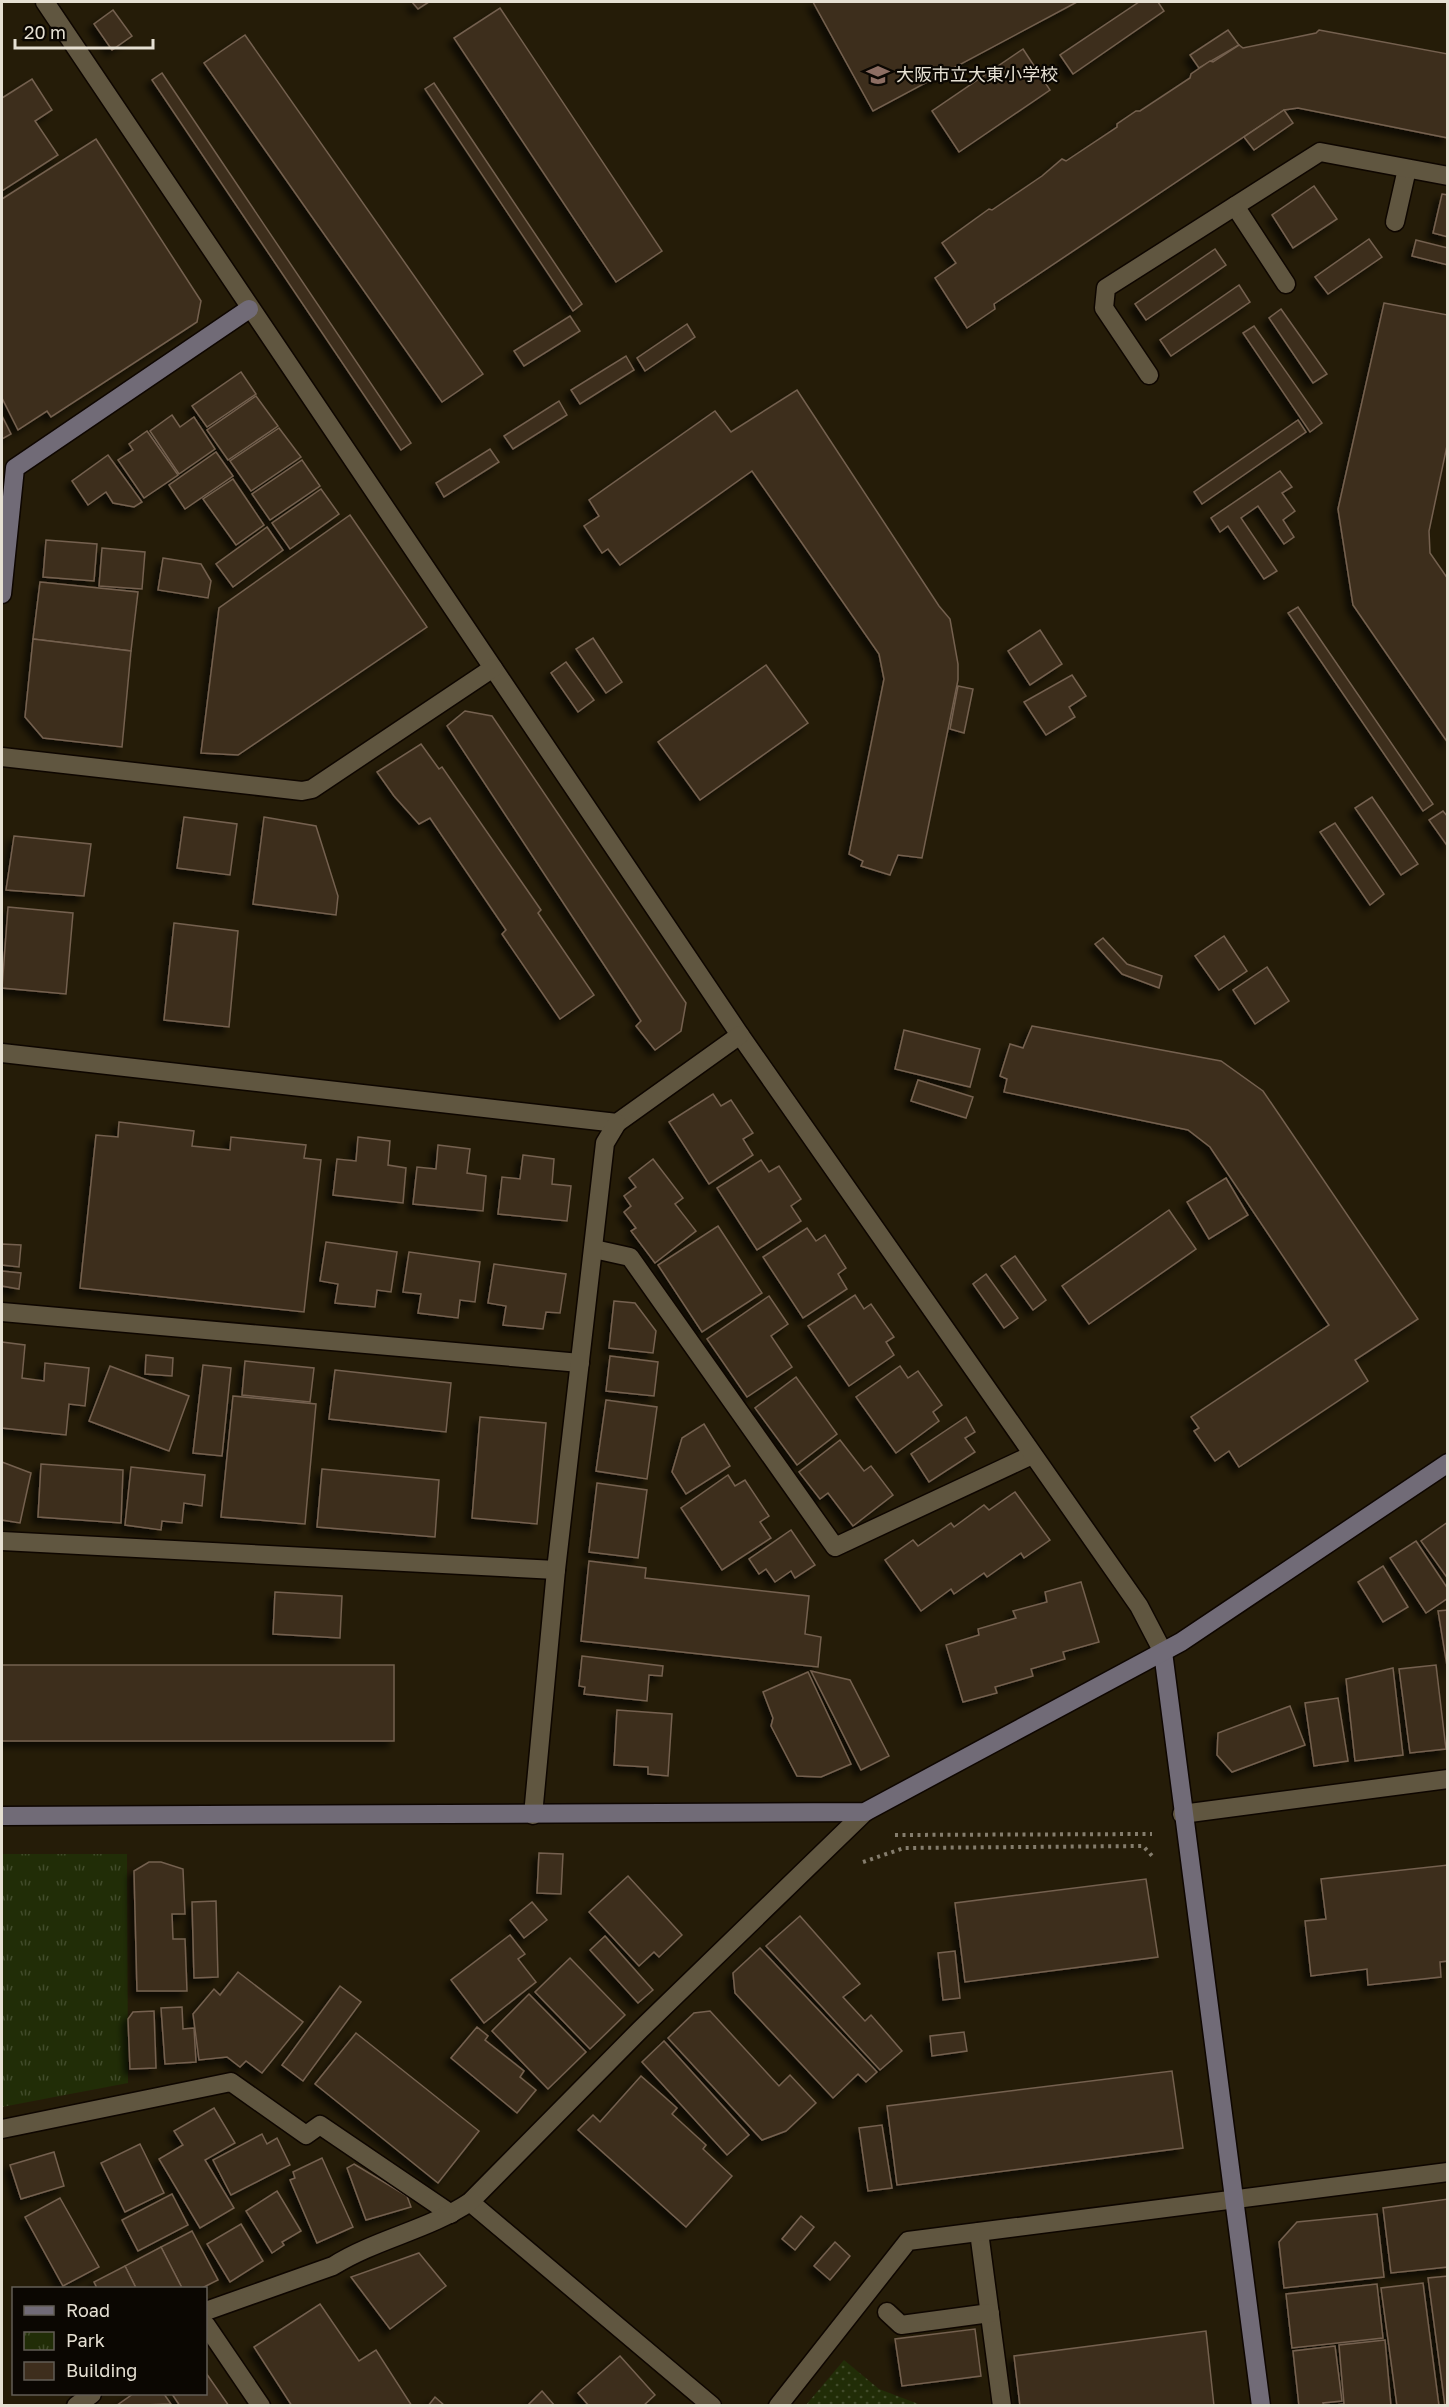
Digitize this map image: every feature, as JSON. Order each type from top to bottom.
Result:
[{"type":"street","points":[[45,2],[249,309],[740,1035],[1139,1606],[1163,1652],[1232,2200],[1261,2406]]},
{"type":"street","points":[[1149,375],[1104,308],[1106,288],[1320,152],[1448,176]]},
{"type":"street","points":[[1395,222],[1407,169]]},
{"type":"street","points":[[1235,206],[1286,284]]},
{"type":"street","points":[[2,594],[8,467],[249,309]]},
{"type":"street","points":[[2,757],[302,791],[312,789],[493,668]]},
{"type":"street","points":[[534,1815],[556,1570],[605,1143],[617,1123],[740,1035]]},
{"type":"street","points":[[2,1053],[617,1123]]},
{"type":"street","points":[[594,1249],[630,1257],[835,1547],[1032,1455]]},
{"type":"street","points":[[2,1312],[580,1363]]},
{"type":"street","points":[[207,2311],[333,2266],[349,2256],[451,2214],[470,2202],[640,2030],[865,1812],[1181,1642],[1448,1463]]},
{"type":"street","points":[[2,1542],[556,1570]]},
{"type":"street","points":[[1182,1814],[1448,1779]]},
{"type":"street","points":[[2,1816],[865,1812]]},
{"type":"street","points":[[2,2129],[231,2082],[306,2135],[320,2125],[451,2214]]},
{"type":"street","points":[[778,2406],[908,2241],[1448,2172]]},
{"type":"street","points":[[470,2202],[712,2406]]},
{"type":"street","points":[[979,2232],[1002,2406]]},
{"type":"street","points":[[887,2312],[901,2325],[990,2313]]},
{"type":"street","points":[[207,2326],[261,2406]]},
{"type":"street","points":[[76,2406],[91,2395]]},
{"type":"path","points":[[894,1835],[1152,1834]]},
{"type":"path","points":[[859,1864],[903,1848],[1143,1846],[1162,1864]]},
{"type":"green space","points":[[2,1854],[127,1854],[128,2083],[2,2107]]},
{"type":"green space","points":[[844,2360],[879,2389],[921,2405],[806,2405]]},
{"type":"building","points":[[412,2],[429,2],[418,9]]},
{"type":"building","points":[[813,2],[1077,2],[873,111]]},
{"type":"building","points":[[1139,2],[1158,2],[1164,11],[1073,74],[1060,55]]},
{"type":"building","points":[[500,8],[662,251],[616,282],[454,38]]},
{"type":"building","points":[[113,10],[132,36],[112,50],[94,24]]},
{"type":"building","points":[[1228,30],[1239,45],[1199,68],[1190,55]]},
{"type":"building","points":[[1319,30],[1448,54],[1448,138],[1298,108],[1284,110],[994,304],[995,309],[967,328],[935,278],[956,263],[942,243],[989,209],[992,210],[1042,176],[1062,159],[1066,161],[1117,127],[1117,124],[1136,111],[1140,111],[1190,78],[1191,74],[1210,61],[1213,62],[1239,45],[1243,48],[1316,33]]},
{"type":"building","points":[[245,35],[483,374],[442,402],[204,63]]},
{"type":"building","points":[[1023,49],[1050,90],[959,152],[932,111]]},
{"type":"building","points":[[162,73],[411,443],[401,450],[152,80]]},
{"type":"building","points":[[32,79],[52,110],[35,121],[58,155],[2,191],[2,98]]},
{"type":"building","points":[[434,83],[582,304],[573,311],[425,89]]},
{"type":"building","points":[[1284,110],[1293,123],[1254,150],[1244,137]]},
{"type":"building","points":[[96,139],[201,301],[197,322],[51,417],[47,411],[18,430],[2,398],[2,199]]},
{"type":"building","points":[[1314,186],[1337,219],[1293,248],[1272,215]]},
{"type":"building","points":[[1442,194],[1448,195],[1448,237],[1433,233]]},
{"type":"building","points":[[1369,239],[1382,257],[1328,294],[1315,277]]},
{"type":"building","points":[[1416,240],[1448,248],[1448,265],[1412,256]]},
{"type":"building","points":[[1215,249],[1226,265],[1146,320],[1135,304]]},
{"type":"building","points":[[1239,285],[1250,302],[1171,356],[1160,340]]},
{"type":"building","points":[[1384,303],[1448,315],[1448,441],[1429,531],[1430,553],[1448,579],[1448,743],[1353,605],[1338,509]]},
{"type":"building","points":[[1281,309],[1327,374],[1313,383],[1269,318]]},
{"type":"building","points":[[570,316],[580,331],[524,366],[514,351]]},
{"type":"building","points":[[687,324],[695,337],[645,371],[637,358]]},
{"type":"building","points":[[1254,326],[1322,423],[1310,432],[1243,333]]},
{"type":"building","points":[[626,356],[634,370],[580,404],[571,390]]},
{"type":"building","points":[[241,372],[256,394],[207,427],[192,406]]},
{"type":"building","points":[[797,390],[939,606],[950,619],[958,664],[958,680],[922,858],[898,855],[890,875],[861,866],[863,861],[849,854],[884,679],[879,654],[752,471],[620,565],[608,549],[602,553],[584,526],[599,516],[589,500],[715,411],[731,432]]},
{"type":"building","points":[[256,396],[278,426],[228,460],[207,430]]},
{"type":"building","points":[[559,401],[567,415],[513,449],[504,436]]},
{"type":"building","points":[[172,415],[180,427],[194,417],[215,449],[179,474],[150,431]]},
{"type":"building","points":[[2,416],[11,434],[2,439]]},
{"type":"building","points":[[1298,420],[1306,432],[1202,504],[1194,492]]},
{"type":"building","points":[[279,428],[301,457],[251,491],[230,461]]},
{"type":"building","points":[[147,431],[178,475],[144,498],[118,460],[133,450],[129,444]]},
{"type":"building","points":[[490,449],[499,462],[444,497],[436,483]]},
{"type":"building","points":[[216,452],[233,476],[185,509],[169,485]]},
{"type":"building","points":[[108,455],[142,502],[134,507],[113,503],[106,492],[88,505],[72,481]]},
{"type":"building","points":[[302,460],[320,486],[270,520],[252,494]]},
{"type":"building","points":[[1280,471],[1292,487],[1282,493],[1295,511],[1283,520],[1294,537],[1284,544],[1258,506],[1241,518],[1277,571],[1264,579],[1228,526],[1220,532],[1211,518]]},
{"type":"building","points":[[233,479],[264,525],[236,545],[203,499]]},
{"type":"building","points":[[321,489],[339,514],[290,549],[272,523]]},
{"type":"building","points":[[350,515],[427,627],[238,755],[201,753],[219,608]]},
{"type":"building","points":[[267,527],[283,550],[233,587],[216,564]]},
{"type":"building","points":[[46,540],[97,544],[94,581],[43,577]]},
{"type":"building","points":[[102,548],[145,552],[142,589],[99,586]]},
{"type":"building","points":[[163,558],[201,564],[211,581],[208,598],[158,590]]},
{"type":"building","points":[[40,582],[138,592],[131,651],[33,639]]},
{"type":"building","points":[[1298,607],[1433,804],[1423,811],[1288,613]]},
{"type":"building","points":[[1040,630],[1062,664],[1030,685],[1008,651]]},
{"type":"building","points":[[593,638],[622,682],[606,693],[576,649]]},
{"type":"building","points":[[33,639],[131,651],[122,747],[43,738],[25,717]]},
{"type":"building","points":[[566,662],[594,700],[578,712],[551,673]]},
{"type":"building","points":[[766,665],[808,723],[700,800],[658,742]]},
{"type":"building","points":[[1072,675],[1086,696],[1069,707],[1075,717],[1046,735],[1024,702]]},
{"type":"building","points":[[958,686],[973,689],[964,733],[950,729]]},
{"type":"building","points":[[465,711],[492,716],[686,1003],[681,1031],[655,1050],[636,1026],[641,1021],[447,726]]},
{"type":"building","points":[[421,744],[439,769],[442,767],[541,910],[538,913],[594,995],[560,1019],[502,934],[506,930],[430,818],[419,824],[394,796],[377,772]]},
{"type":"building","points":[[1372,797],[1418,864],[1401,875],[1355,808]]},
{"type":"building","points":[[1443,811],[1448,817],[1448,847],[1429,820]]},
{"type":"building","points":[[184,817],[237,824],[230,875],[177,868]]},
{"type":"building","points":[[264,817],[316,826],[338,896],[336,915],[253,904]]},
{"type":"building","points":[[1335,823],[1384,894],[1370,905],[1320,832]]},
{"type":"building","points":[[14,836],[91,844],[84,896],[6,890]]},
{"type":"building","points":[[8,907],[73,913],[66,994],[2,988]]},
{"type":"building","points":[[174,923],[238,931],[229,1027],[164,1020]]},
{"type":"building","points":[[1224,936],[1247,971],[1219,990],[1195,956]]},
{"type":"building","points":[[1103,938],[1127,964],[1162,976],[1159,988],[1122,974],[1095,944]]},
{"type":"building","points":[[1267,967],[1289,1001],[1255,1024],[1233,990]]},
{"type":"building","points":[[1032,1026],[1221,1061],[1263,1091],[1418,1319],[1355,1360],[1368,1381],[1239,1467],[1229,1451],[1215,1461],[1194,1431],[1199,1428],[1191,1417],[1329,1325],[1210,1147],[1188,1130],[1004,1092],[1007,1079],[1000,1076],[1010,1044],[1023,1048]]},
{"type":"building","points":[[904,1030],[980,1049],[970,1087],[895,1069]]},
{"type":"building","points":[[918,1080],[973,1097],[966,1118],[911,1101]]},
{"type":"building","points":[[713,1094],[721,1106],[731,1100],[753,1133],[743,1139],[753,1155],[709,1184],[669,1122]]},
{"type":"building","points":[[119,1122],[194,1131],[192,1146],[230,1150],[231,1137],[306,1145],[304,1158],[321,1160],[304,1312],[80,1288],[96,1135],[118,1137]]},
{"type":"building","points":[[358,1137],[390,1141],[388,1165],[406,1168],[403,1203],[333,1195],[337,1159],[356,1161]]},
{"type":"building","points":[[438,1145],[470,1149],[467,1173],[486,1176],[483,1211],[413,1204],[417,1167],[436,1169]]},
{"type":"building","points":[[523,1155],[554,1159],[552,1184],[571,1186],[567,1221],[498,1214],[502,1177],[520,1179]]},
{"type":"building","points":[[653,1159],[683,1198],[675,1204],[696,1231],[655,1263],[631,1231],[636,1228],[624,1212],[631,1206],[624,1196],[636,1187],[629,1178]]},
{"type":"building","points":[[761,1160],[769,1172],[779,1166],[801,1199],[791,1206],[801,1221],[757,1250],[717,1188]]},
{"type":"building","points":[[1226,1178],[1248,1215],[1209,1239],[1187,1202]]},
{"type":"building","points":[[1169,1210],[1196,1249],[1089,1324],[1062,1286]]},
{"type":"building","points":[[718,1226],[762,1293],[702,1332],[658,1265]]},
{"type":"building","points":[[807,1228],[816,1241],[825,1235],[846,1268],[838,1274],[847,1289],[803,1318],[763,1257]]},
{"type":"building","points":[[326,1242],[397,1252],[391,1292],[377,1290],[375,1307],[335,1303],[338,1284],[320,1281]]},
{"type":"building","points":[[2,1244],[21,1245],[19,1267],[2,1265]]},
{"type":"building","points":[[409,1252],[480,1262],[475,1302],[460,1300],[458,1318],[418,1313],[421,1294],[403,1292]]},
{"type":"building","points":[[1015,1256],[1046,1300],[1033,1310],[1001,1266]]},
{"type":"building","points":[[494,1264],[566,1274],[560,1313],[546,1312],[543,1329],[503,1325],[506,1306],[488,1303]]},
{"type":"building","points":[[2,1271],[21,1273],[19,1289],[2,1286]]},
{"type":"building","points":[[986,1274],[1018,1318],[1004,1328],[973,1284]]},
{"type":"building","points":[[855,1295],[864,1309],[871,1304],[894,1337],[886,1342],[894,1355],[849,1386],[808,1326]]},
{"type":"building","points":[[769,1296],[788,1324],[771,1336],[792,1367],[747,1397],[707,1339]]},
{"type":"building","points":[[614,1301],[635,1303],[656,1331],[653,1353],[609,1348]]},
{"type":"building","points":[[2,1342],[25,1345],[22,1378],[44,1381],[45,1363],[89,1368],[85,1406],[69,1404],[66,1435],[2,1428]]},
{"type":"building","points":[[146,1355],[173,1358],[172,1376],[145,1374]]},
{"type":"building","points":[[610,1356],[658,1362],[654,1396],[606,1391]]},
{"type":"building","points":[[245,1361],[314,1368],[310,1402],[242,1395]]},
{"type":"building","points":[[203,1365],[231,1368],[222,1456],[193,1453]]},
{"type":"building","points":[[110,1366],[189,1396],[169,1451],[89,1421]]},
{"type":"building","points":[[900,1366],[908,1378],[918,1371],[942,1405],[933,1412],[939,1421],[896,1453],[856,1397]]},
{"type":"building","points":[[335,1370],[451,1383],[446,1432],[329,1419]]},
{"type":"building","points":[[796,1377],[837,1434],[797,1465],[755,1408]]},
{"type":"building","points":[[233,1396],[316,1404],[305,1524],[221,1517]]},
{"type":"building","points":[[606,1400],[657,1407],[647,1479],[596,1471]]},
{"type":"building","points":[[480,1417],[546,1423],[537,1524],[472,1518]]},
{"type":"building","points":[[966,1417],[975,1432],[965,1438],[975,1452],[929,1482],[911,1454]]},
{"type":"building","points":[[704,1424],[730,1466],[686,1494],[672,1472],[682,1438]]},
{"type":"building","points":[[840,1440],[864,1471],[871,1466],[893,1495],[853,1526],[828,1493],[820,1499],[799,1472]]},
{"type":"building","points":[[2,1462],[31,1473],[20,1523],[2,1520]]},
{"type":"building","points":[[41,1464],[123,1470],[121,1523],[38,1517]]},
{"type":"building","points":[[131,1467],[205,1475],[202,1506],[184,1503],[182,1523],[162,1521],[161,1530],[125,1525]]},
{"type":"building","points":[[322,1469],[439,1480],[435,1537],[317,1527]]},
{"type":"building","points":[[728,1475],[735,1486],[745,1480],[769,1516],[760,1522],[771,1538],[722,1570],[681,1508]]},
{"type":"building","points":[[597,1483],[647,1490],[638,1558],[589,1552]]},
{"type":"building","points":[[1015,1492],[1050,1540],[1024,1558],[1021,1553],[987,1577],[984,1573],[954,1594],[951,1589],[921,1611],[885,1560],[913,1540],[918,1546],[951,1523],[954,1527],[984,1505],[989,1510]]},
{"type":"building","points":[[1448,1522],[1448,1579],[1421,1541]]},
{"type":"building","points":[[791,1530],[815,1565],[795,1578],[791,1571],[775,1582],[766,1569],[759,1574],[749,1559]]},
{"type":"building","points":[[1416,1541],[1448,1589],[1448,1598],[1426,1613],[1390,1558]]},
{"type":"building","points":[[589,1561],[646,1568],[645,1578],[809,1596],[805,1634],[821,1637],[818,1667],[581,1641]]},
{"type":"building","points":[[1383,1566],[1408,1607],[1383,1622],[1358,1582]]},
{"type":"building","points":[[1081,1582],[1099,1642],[1063,1652],[1065,1659],[1031,1669],[1033,1676],[995,1687],[997,1693],[963,1702],[946,1645],[979,1635],[978,1629],[1016,1618],[1013,1611],[1047,1602],[1045,1592]]},
{"type":"building","points":[[275,1592],[342,1596],[340,1638],[273,1634]]},
{"type":"building","points":[[1448,1610],[1448,1672],[1438,1611]]},
{"type":"building","points":[[582,1656],[663,1666],[662,1676],[649,1675],[647,1701],[584,1694],[585,1687],[579,1686]]},
{"type":"building","points":[[2,1665],[394,1665],[394,1741],[2,1741]]},
{"type":"building","points":[[1436,1665],[1446,1749],[1410,1753],[1399,1669]]},
{"type":"building","points":[[1393,1668],[1403,1755],[1355,1761],[1346,1679]]},
{"type":"building","points":[[811,1671],[850,1680],[889,1756],[861,1770]]},
{"type":"building","points":[[808,1672],[851,1764],[821,1777],[797,1776],[771,1726],[773,1718],[763,1692]]},
{"type":"building","points":[[1338,1698],[1348,1761],[1314,1766],[1305,1703]]},
{"type":"building","points":[[1290,1706],[1305,1745],[1232,1772],[1217,1755],[1218,1733]]},
{"type":"building","points":[[617,1710],[672,1714],[668,1776],[648,1774],[648,1767],[614,1765]]},
{"type":"building","points":[[539,1853],[563,1854],[561,1894],[537,1893]]},
{"type":"building","points":[[149,1862],[161,1862],[183,1869],[185,1914],[172,1914],[173,1939],[185,1939],[187,1991],[137,1991],[134,1871]]},
{"type":"building","points":[[1448,1865],[1448,1961],[1440,1962],[1441,1977],[1368,1985],[1367,1969],[1311,1976],[1305,1921],[1326,1919],[1321,1879]]},
{"type":"building","points":[[628,1876],[682,1935],[659,1957],[654,1952],[639,1966],[589,1912]]},
{"type":"building","points":[[1146,1879],[1158,1957],[965,1982],[955,1903]]},
{"type":"building","points":[[216,1901],[218,1977],[194,1978],[192,1902]]},
{"type":"building","points":[[532,1902],[547,1920],[524,1938],[510,1920]]},
{"type":"building","points":[[800,1916],[860,1984],[843,1997],[865,2021],[871,2015],[902,2051],[880,2070],[766,1946]]},
{"type":"building","points":[[510,1935],[525,1954],[518,1959],[536,1982],[484,2023],[451,1980]]},
{"type":"building","points":[[605,1936],[653,1990],[638,2003],[590,1950]]},
{"type":"building","points":[[760,1948],[877,2072],[866,2082],[858,2074],[833,2098],[735,1993],[733,1973]]},
{"type":"building","points":[[955,1951],[960,1998],[943,2000],[938,1953]]},
{"type":"building","points":[[570,1958],[625,2015],[590,2049],[535,1992]]},
{"type":"building","points":[[238,1972],[303,2022],[262,2073],[246,2061],[240,2067],[227,2057],[199,2060],[193,2014],[214,1989],[220,1995]]},
{"type":"building","points":[[340,1986],[361,2002],[303,2081],[282,2065]]},
{"type":"building","points":[[529,1994],[586,2052],[548,2089],[492,2031]]},
{"type":"building","points":[[182,2007],[183,2029],[194,2028],[196,2062],[165,2064],[161,2008]]},
{"type":"building","points":[[154,2011],[156,2068],[130,2069],[128,2019],[133,2012]]},
{"type":"building","points":[[710,2011],[779,2086],[790,2075],[816,2103],[786,2131],[762,2140],[668,2038],[694,2013]]},
{"type":"building","points":[[477,2027],[488,2036],[485,2040],[524,2071],[520,2077],[536,2090],[517,2113],[451,2058]]},
{"type":"building","points":[[964,2032],[967,2051],[932,2056],[930,2036]]},
{"type":"building","points":[[356,2033],[479,2131],[438,2183],[315,2084]]},
{"type":"building","points":[[664,2041],[749,2135],[727,2155],[642,2062]]},
{"type":"building","points":[[1172,2071],[1183,2148],[897,2185],[887,2106]]},
{"type":"building","points":[[641,2076],[677,2108],[672,2114],[706,2145],[703,2149],[732,2176],[686,2227],[578,2130],[593,2115],[600,2122]]},
{"type":"building","points":[[214,2108],[235,2143],[205,2160],[234,2208],[200,2228],[159,2159],[183,2145],[174,2131]]},
{"type":"building","points":[[882,2125],[892,2188],[868,2191],[859,2128]]},
{"type":"building","points":[[262,2134],[267,2144],[277,2138],[290,2165],[231,2195],[213,2160]]},
{"type":"building","points":[[140,2144],[164,2193],[125,2212],[101,2163]]},
{"type":"building","points":[[54,2152],[64,2186],[21,2199],[10,2165]]},
{"type":"building","points":[[322,2158],[353,2227],[317,2243],[290,2180],[295,2178],[293,2172]]},
{"type":"building","points":[[354,2164],[407,2196],[411,2207],[366,2220],[347,2168]]},
{"type":"building","points":[[277,2191],[301,2231],[282,2242],[284,2245],[272,2253],[246,2211]]},
{"type":"building","points":[[172,2194],[188,2225],[138,2251],[122,2220]]},
{"type":"building","points":[[60,2198],[99,2267],[63,2286],[25,2217]]},
{"type":"building","points":[[1448,2199],[1448,2267],[1391,2273],[1383,2208]]},
{"type":"building","points":[[1377,2214],[1384,2277],[1284,2288],[1279,2242],[1297,2222]]},
{"type":"building","points":[[801,2216],[814,2227],[795,2250],[782,2239]]},
{"type":"building","points":[[241,2224],[263,2261],[230,2282],[207,2244]]},
{"type":"building","points":[[192,2231],[218,2280],[204,2287],[181,2287],[161,2247]]},
{"type":"building","points":[[835,2242],[850,2256],[830,2280],[814,2266]]},
{"type":"building","points":[[161,2247],[181,2287],[136,2287],[125,2266]]},
{"type":"building","points":[[419,2253],[446,2286],[390,2329],[351,2277]]},
{"type":"building","points":[[125,2266],[136,2287],[96,2287],[94,2282]]},
{"type":"building","points":[[1448,2276],[1448,2406],[1445,2406],[1428,2278]]},
{"type":"building","points":[[1423,2283],[1439,2406],[1397,2406],[1381,2288]]},
{"type":"building","points":[[1377,2284],[1383,2338],[1292,2348],[1286,2294]]},
{"type":"building","points":[[320,2304],[359,2361],[376,2350],[412,2406],[292,2406],[254,2347]]},
{"type":"building","points":[[975,2329],[981,2376],[902,2386],[895,2339]]},
{"type":"building","points":[[1206,2331],[1214,2406],[1020,2406],[1014,2356]]},
{"type":"building","points":[[1385,2340],[1391,2406],[1326,2406],[1344,2404],[1339,2345]]},
{"type":"building","points":[[1335,2346],[1342,2401],[1323,2403],[1324,2406],[1299,2406],[1293,2351]]},
{"type":"building","points":[[620,2356],[655,2395],[643,2406],[589,2406],[578,2393]]},
{"type":"building","points":[[207,2374],[229,2406],[180,2406],[173,2395],[207,2395]]},
{"type":"building","points":[[542,2391],[555,2406],[527,2406]]},
{"type":"building","points":[[132,2395],[165,2395],[171,2404],[116,2406]]},
{"type":"building","points":[[435,2397],[445,2406],[428,2406]]},
{"type":"place","name":"大阪市立大東小学校","points":[[878,75]]}]
